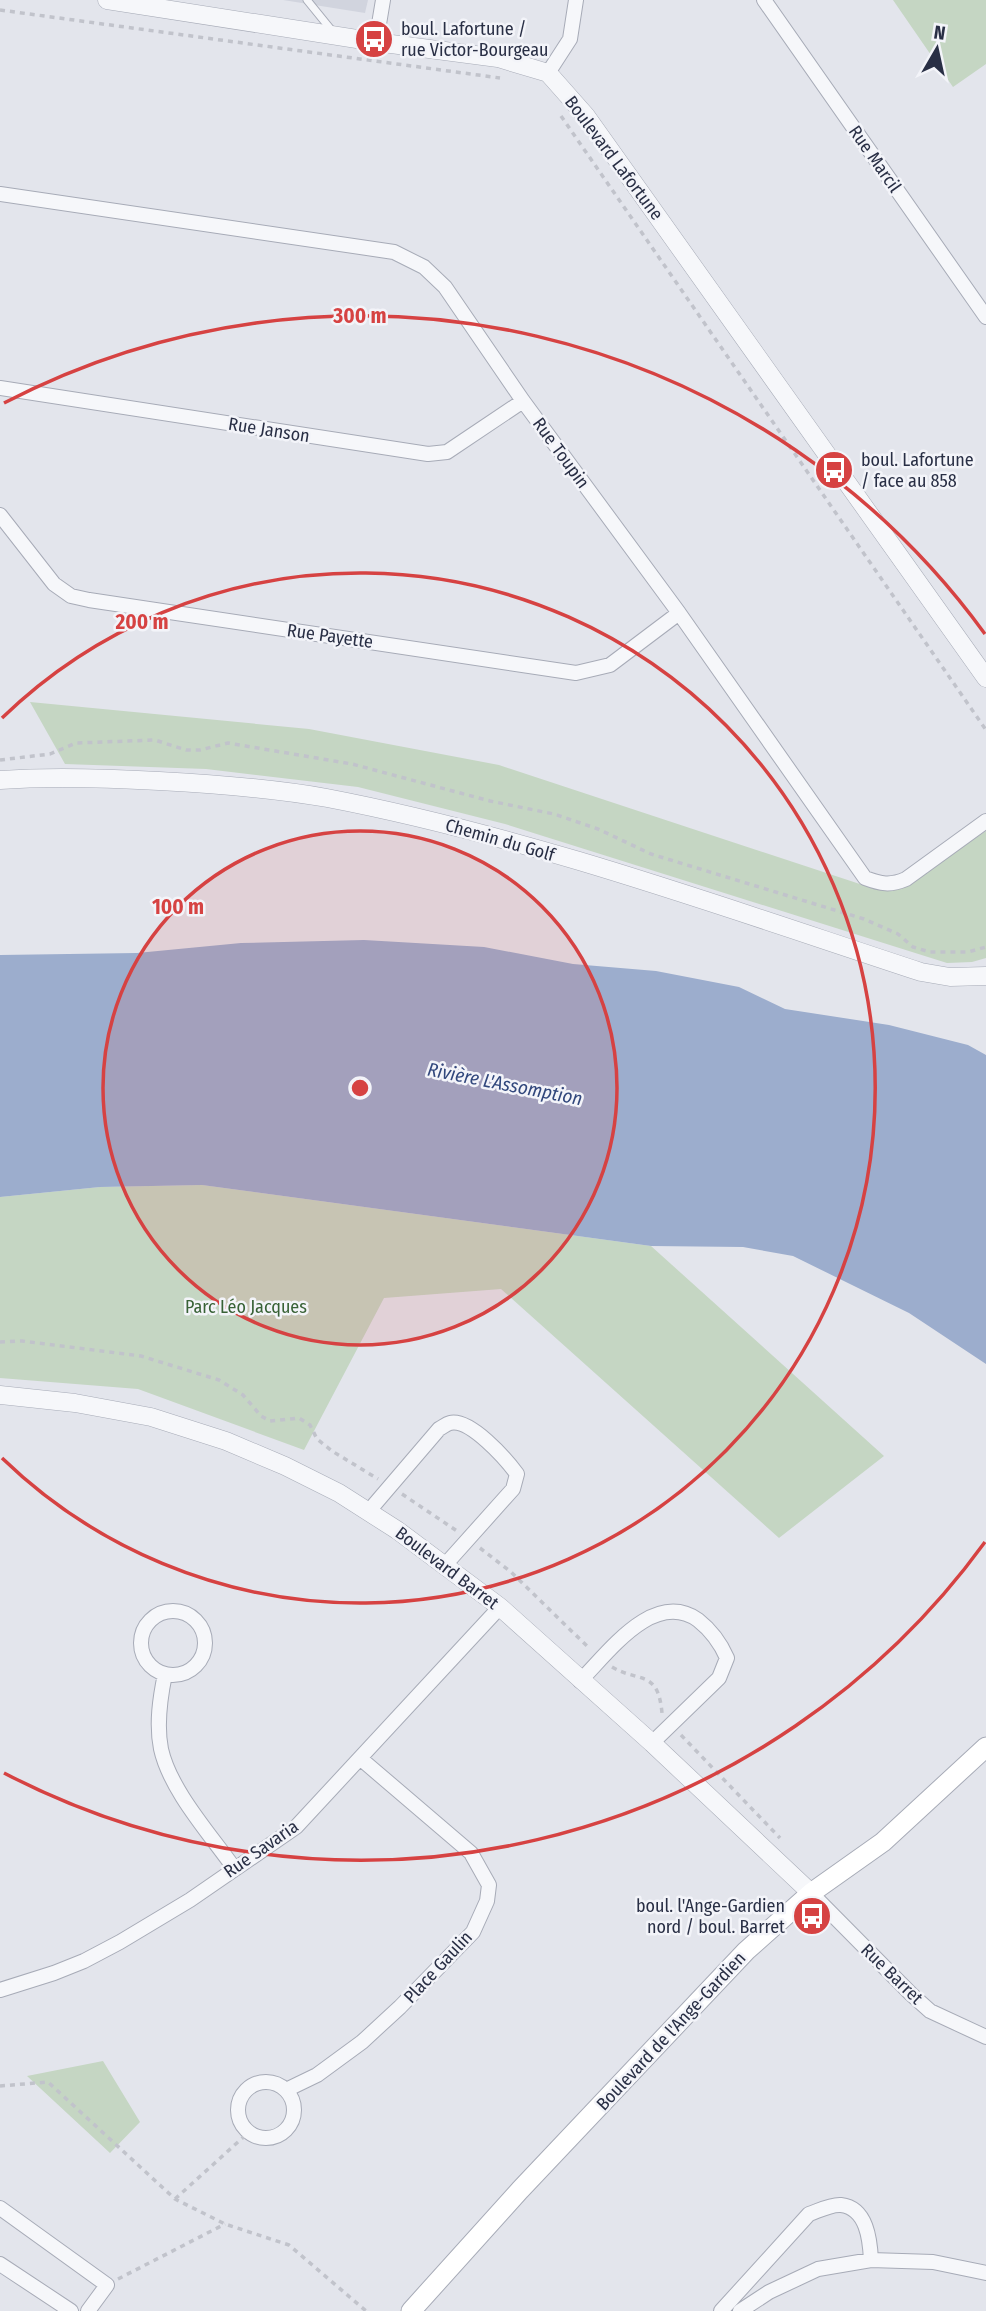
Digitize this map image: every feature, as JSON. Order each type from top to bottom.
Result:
[{"type":"main road","name":"Boulevard de l'Ange-Gardien","points":[[411,2311],[520,2190],[746,1951],[811,1893],[883,1842],[986,1747]]},
{"type":"street","points":[[107,0],[498,58],[548,73],[570,39],[576,0]]},
{"type":"street","points":[[376,42],[383,0]]},
{"type":"street","name":"Rue Marcil","points":[[764,0],[986,317]]},
{"type":"street","name":"Boulevard Lafortune","points":[[548,73],[586,116],[986,678]]},
{"type":"street","name":"Rue Toupin","points":[[0,194],[394,252],[412,259],[444,287],[523,401],[679,613],[865,878],[892,885],[906,879],[986,821]]},
{"type":"street","name":"Rue Janson","points":[[0,388],[428,454],[446,452],[523,401]]},
{"type":"street","name":"Rue Payette","points":[[0,515],[54,584],[71,596],[576,673],[610,665],[679,613]]},
{"type":"street","name":"Boulevard Lafortune","points":[[936,608],[951,619],[986,667]]},
{"type":"street","name":"Chemin du Golf","points":[[0,780],[98,778],[187,782],[242,786],[325,798],[410,815],[509,840],[921,972],[950,977],[986,976]]},
{"type":"street","name":"Boulevard Barret","points":[[0,1395],[150,1417],[226,1441],[285,1466],[368,1511],[500,1607],[652,1743],[811,1893]]},
{"type":"street","points":[[368,1511],[439,1429],[450,1423],[461,1424],[473,1430],[504,1457],[517,1474],[513,1489],[445,1565]]},
{"type":"street","name":"Rue Savaria","points":[[0,1990],[84,1961],[190,1900],[296,1827],[500,1607]]},
{"type":"street","points":[[580,1681],[649,1616],[667,1610],[685,1612],[700,1622],[719,1640],[727,1658],[719,1678],[652,1743]]},
{"type":"street","points":[[180,1612],[197,1623],[204,1641],[204,1651],[193,1667],[185,1672],[165,1674],[148,1664],[141,1645],[142,1635],[146,1626],[161,1614],[180,1612]]},
{"type":"street","points":[[165,1674],[160,1694],[158,1726],[162,1751],[177,1787],[234,1868]]},
{"type":"street","name":"Place Gaulin","points":[[286,2090],[317,2076],[362,2042],[400,2007],[473,1932],[487,1900],[489,1885],[471,1853],[360,1759]]},
{"type":"street","name":"Rue Barret","points":[[811,1893],[930,2011],[984,2033]]},
{"type":"street","points":[[260,2082],[270,2082],[286,2090],[291,2097],[294,2116],[284,2132],[266,2138],[249,2132],[239,2117],[238,2108],[245,2091],[260,2082]]},
{"type":"street","points":[[721,2311],[809,2214],[825,2208],[841,2205],[855,2210],[866,2225],[871,2260]]},
{"type":"street","points":[[0,2208],[107,2285],[88,2311]]},
{"type":"street","points":[[740,2311],[769,2292],[818,2269],[871,2260],[933,2262],[986,2273]]},
{"type":"street","points":[[0,2264],[71,2311]]},
{"type":"lane","points":[[307,0],[336,36]]},
{"type":"path","points":[[0,10],[505,79]]},
{"type":"path","points":[[556,109],[986,730]]},
{"type":"path","points":[[0,2086],[48,2081],[175,2199],[225,2224],[289,2245],[366,2311]]},
{"type":"path","points":[[175,2199],[249,2132]]},
{"type":"path","points":[[107,2285],[225,2224]]},
{"type":"shaded area","points":[[283,0],[368,0],[365,13]]},
{"type":"green space","points":[[893,0],[986,0],[986,64],[953,87]]},
{"type":"green space","points":[[30,702],[309,729],[499,765],[878,890],[902,887],[986,831],[986,958],[972,962],[947,963],[505,824],[358,787],[206,769],[65,764]]},
{"type":"green space","name":"Parc Léo Jacques","points":[[202,1185],[651,1246],[884,1456],[779,1538],[501,1289],[384,1298],[304,1450],[138,1389],[0,1378],[0,1197],[100,1187]]},
{"type":"green space","points":[[103,2061],[140,2122],[110,2153],[27,2076]]},
{"type":"water","name":"Rivière L'Assomption","points":[[364,940],[484,947],[573,964],[656,971],[739,987],[785,1009],[889,1025],[968,1045],[986,1055],[986,1364],[909,1313],[793,1256],[743,1247],[651,1246],[202,1185],[100,1187],[0,1197],[0,955],[137,953],[241,943]]},
{"type":"place","name":"boul. Lafortune / rue Victor-Bourgeau","points":[[374,39]]},
{"type":"place","name":"boul. Lafortune / face au 858","points":[[834,470]]},
{"type":"place","name":"boul. l'Ange-Gardien nord / boul. Barret","points":[[812,1916]]}]
